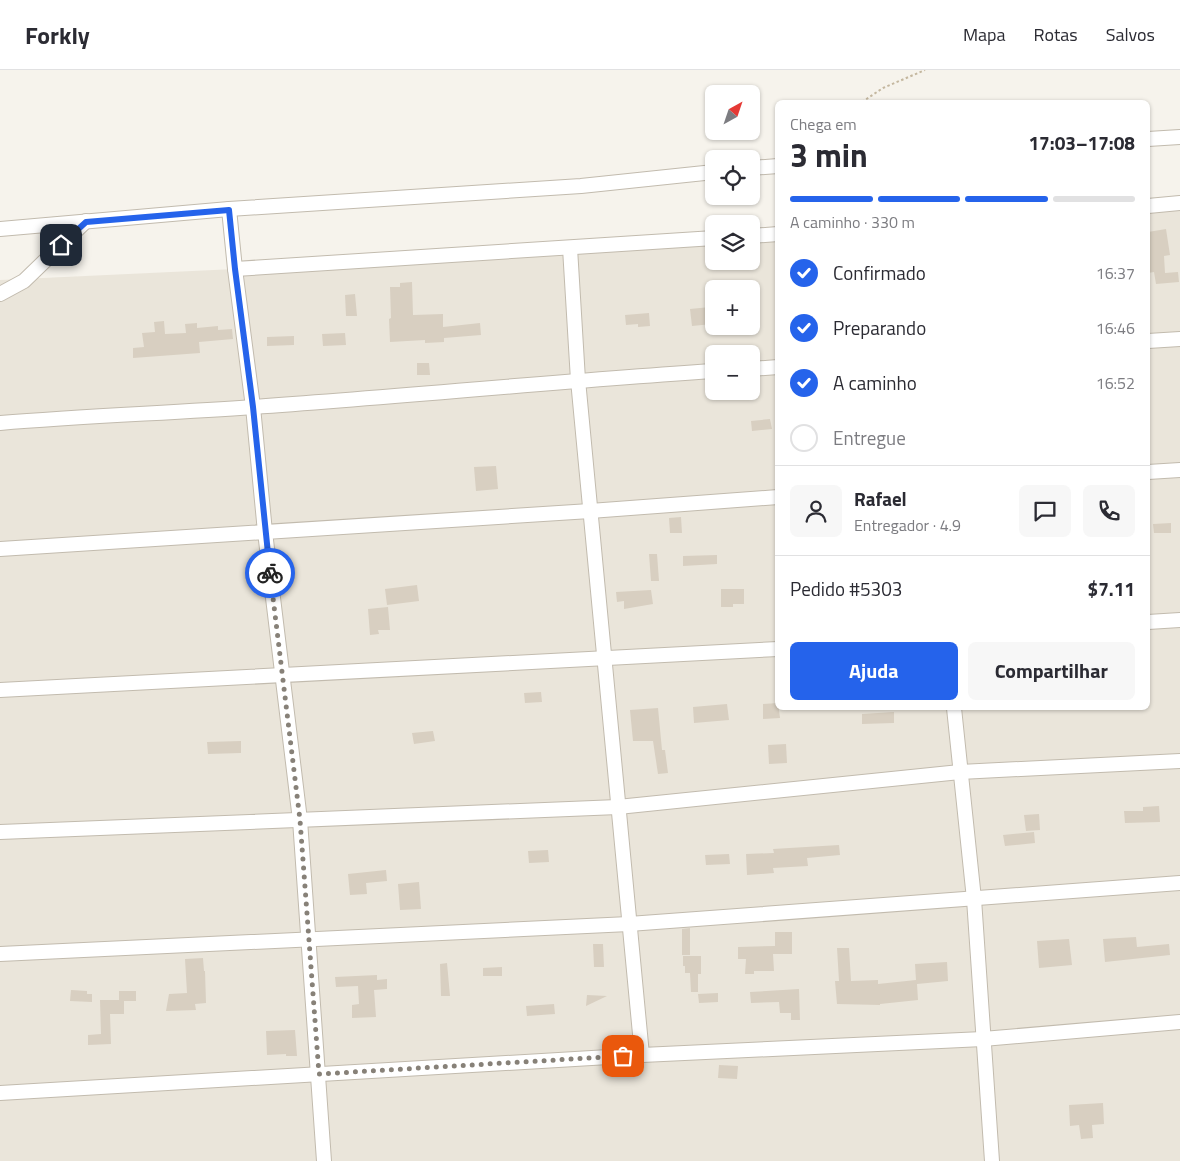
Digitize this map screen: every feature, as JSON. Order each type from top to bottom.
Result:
[{"type":"street","points":[[1150,139],[1180,137]]},
{"type":"street","points":[[760,167],[775,166]]},
{"type":"street","points":[[0,228],[580,186],[705,173]]},
{"type":"street","points":[[1150,206],[1180,204]]},
{"type":"street","points":[[229,210],[300,820],[324,1161]]},
{"type":"street","points":[[0,294],[24,281],[86,222]]},
{"type":"street","points":[[760,235],[775,234]]},
{"type":"street","points":[[235,269],[705,239]]},
{"type":"street","points":[[570,248],[578,380],[642,1054]]},
{"type":"street","points":[[1150,341],[1180,339]]},
{"type":"street","points":[[760,368],[775,367]]},
{"type":"street","points":[[0,423],[253,407],[578,380],[705,372]]},
{"type":"street","points":[[1150,472],[1180,470]]},
{"type":"street","points":[[0,549],[590,512],[775,498]]},
{"type":"street","points":[[1150,622],[1180,620]]},
{"type":"street","points":[[0,690],[775,648]]},
{"type":"street","points":[[954,710],[974,899],[992,1161]]},
{"type":"street","points":[[0,832],[618,807],[960,772],[1180,761]]},
{"type":"street","points":[[0,954],[629,924],[1180,883]]},
{"type":"street","points":[[0,1093],[642,1054],[983,1039],[1180,1022]]},
{"type":"path","points":[[865,100],[883,88],[925,70]]},
{"type":"shaded area","points":[[1180,203],[1180,1161],[0,1161],[0,280],[235,269],[705,239],[705,270],[760,270],[760,235],[775,234],[775,710],[1150,710],[1150,206]]},
{"type":"building","points":[[1166,229],[1170,255],[1164,256],[1165,273],[1178,272],[1179,282],[1156,284],[1154,272],[1150,273],[1150,232]]},
{"type":"building","points":[[412,282],[413,315],[443,314],[443,327],[480,323],[481,335],[444,338],[444,342],[425,343],[425,340],[390,342],[390,287],[400,287],[400,283]]},
{"type":"building","points":[[355,294],[357,316],[346,316],[345,295]]},
{"type":"building","points":[[705,308],[705,325],[692,326],[690,309]]},
{"type":"building","points":[[649,313],[650,326],[626,325],[625,315]]},
{"type":"building","points":[[164,321],[165,334],[186,333],[185,324],[197,323],[197,328],[218,326],[218,330],[232,329],[233,339],[199,342],[200,353],[133,358],[133,348],[144,347],[142,333],[155,332],[154,322]]},
{"type":"building","points":[[345,333],[346,345],[323,346],[322,334]]},
{"type":"building","points":[[294,336],[294,345],[267,346],[267,337]]},
{"type":"building","points":[[417,363],[429,363],[430,375],[417,375]]},
{"type":"building","points":[[770,419],[772,429],[752,431],[751,421]]},
{"type":"building","points":[[496,466],[498,489],[476,491],[474,467]]},
{"type":"building","points":[[681,517],[682,533],[670,533],[669,518]]},
{"type":"building","points":[[1171,523],[1171,533],[1154,533],[1153,524]]},
{"type":"building","points":[[649,554],[657,554],[659,581],[651,581]]},
{"type":"building","points":[[717,555],[717,564],[683,566],[683,556]]},
{"type":"building","points":[[417,585],[419,601],[387,605],[385,589]]},
{"type":"building","points":[[721,589],[744,589],[744,604],[733,604],[733,607],[721,607]]},
{"type":"building","points":[[651,590],[653,604],[624,609],[624,601],[617,602],[616,592]]},
{"type":"building","points":[[388,607],[390,630],[378,630],[379,634],[370,635],[368,609]]},
{"type":"building","points":[[541,692],[542,702],[525,703],[524,693]]},
{"type":"building","points":[[775,703],[775,710],[779,710],[780,718],[763,719],[763,704]]},
{"type":"building","points":[[727,704],[729,720],[694,723],[693,707]]},
{"type":"building","points":[[658,708],[662,750],[665,750],[668,773],[658,774],[653,741],[633,741],[630,710]]},
{"type":"building","points":[[894,712],[894,723],[862,724],[862,714]]},
{"type":"building","points":[[433,731],[435,741],[414,744],[412,733]]},
{"type":"building","points":[[241,741],[241,753],[208,754],[207,742]]},
{"type":"building","points":[[786,744],[787,763],[769,764],[768,745]]},
{"type":"building","points":[[1159,806],[1160,822],[1125,823],[1124,811],[1143,811],[1143,807]]},
{"type":"building","points":[[1039,814],[1040,830],[1026,831],[1024,815]]},
{"type":"building","points":[[1034,832],[1035,843],[1005,846],[1003,835]]},
{"type":"building","points":[[839,845],[840,855],[807,858],[808,866],[773,868],[774,873],[747,875],[746,854],[774,853],[773,849]]},
{"type":"building","points":[[548,850],[549,862],[529,863],[528,851]]},
{"type":"building","points":[[729,854],[730,864],[706,865],[705,855]]},
{"type":"building","points":[[386,870],[387,881],[366,883],[367,894],[350,895],[348,874]]},
{"type":"building","points":[[419,882],[421,909],[400,910],[398,884]]},
{"type":"building","points":[[690,928],[690,955],[682,955],[682,929]]},
{"type":"building","points":[[775,932],[792,932],[792,954],[773,954],[774,971],[754,971],[754,974],[745,974],[746,959],[738,959],[738,947],[775,946]]},
{"type":"building","points":[[1136,937],[1137,947],[1169,944],[1170,955],[1105,962],[1103,939]]},
{"type":"building","points":[[1069,939],[1072,965],[1039,968],[1037,941]]},
{"type":"building","points":[[593,944],[603,944],[604,967],[594,967]]},
{"type":"building","points":[[837,948],[849,948],[851,981],[878,980],[878,984],[916,980],[915,964],[947,962],[948,981],[917,984],[918,1000],[880,1005],[837,1004],[835,981],[839,981]]},
{"type":"building","points":[[683,956],[701,956],[698,992],[691,992],[690,973],[685,973]]},
{"type":"building","points":[[203,958],[206,1003],[195,1004],[196,1010],[166,1011],[169,994],[187,993],[185,959]]},
{"type":"building","points":[[447,963],[450,996],[441,996],[440,964]]},
{"type":"building","points":[[502,967],[502,976],[483,976],[483,968]]},
{"type":"building","points":[[377,975],[377,980],[387,979],[387,989],[374,990],[376,1017],[352,1018],[352,1005],[359,1004],[358,986],[336,987],[335,977]]},
{"type":"building","points":[[799,989],[800,1020],[791,1020],[791,1013],[780,1013],[779,1002],[751,1003],[750,992]]},
{"type":"building","points":[[71,990],[87,991],[87,994],[92,994],[92,1002],[70,1001]]},
{"type":"building","points":[[119,991],[136,991],[136,1001],[124,1001],[124,1014],[110,1014],[111,1044],[88,1045],[88,1035],[101,1034],[100,1000],[119,1000]]},
{"type":"building","points":[[718,993],[718,1002],[699,1003],[698,994]]},
{"type":"building","points":[[587,995],[607,996],[586,1006]]},
{"type":"building","points":[[554,1004],[555,1014],[527,1016],[526,1006]]},
{"type":"building","points":[[295,1030],[297,1056],[286,1056],[286,1054],[267,1055],[266,1031]]},
{"type":"building","points":[[719,1065],[738,1066],[737,1079],[718,1078]]},
{"type":"building","points":[[1103,1103],[1104,1124],[1092,1125],[1093,1138],[1081,1139],[1079,1125],[1070,1126],[1069,1105]]},
{"type":"way so far","points":[[270,573],[300,820],[319,1074],[623,1056]]},
{"type":"route","points":[[61,245],[86,222],[229,210],[253,407],[270,573]]}]
